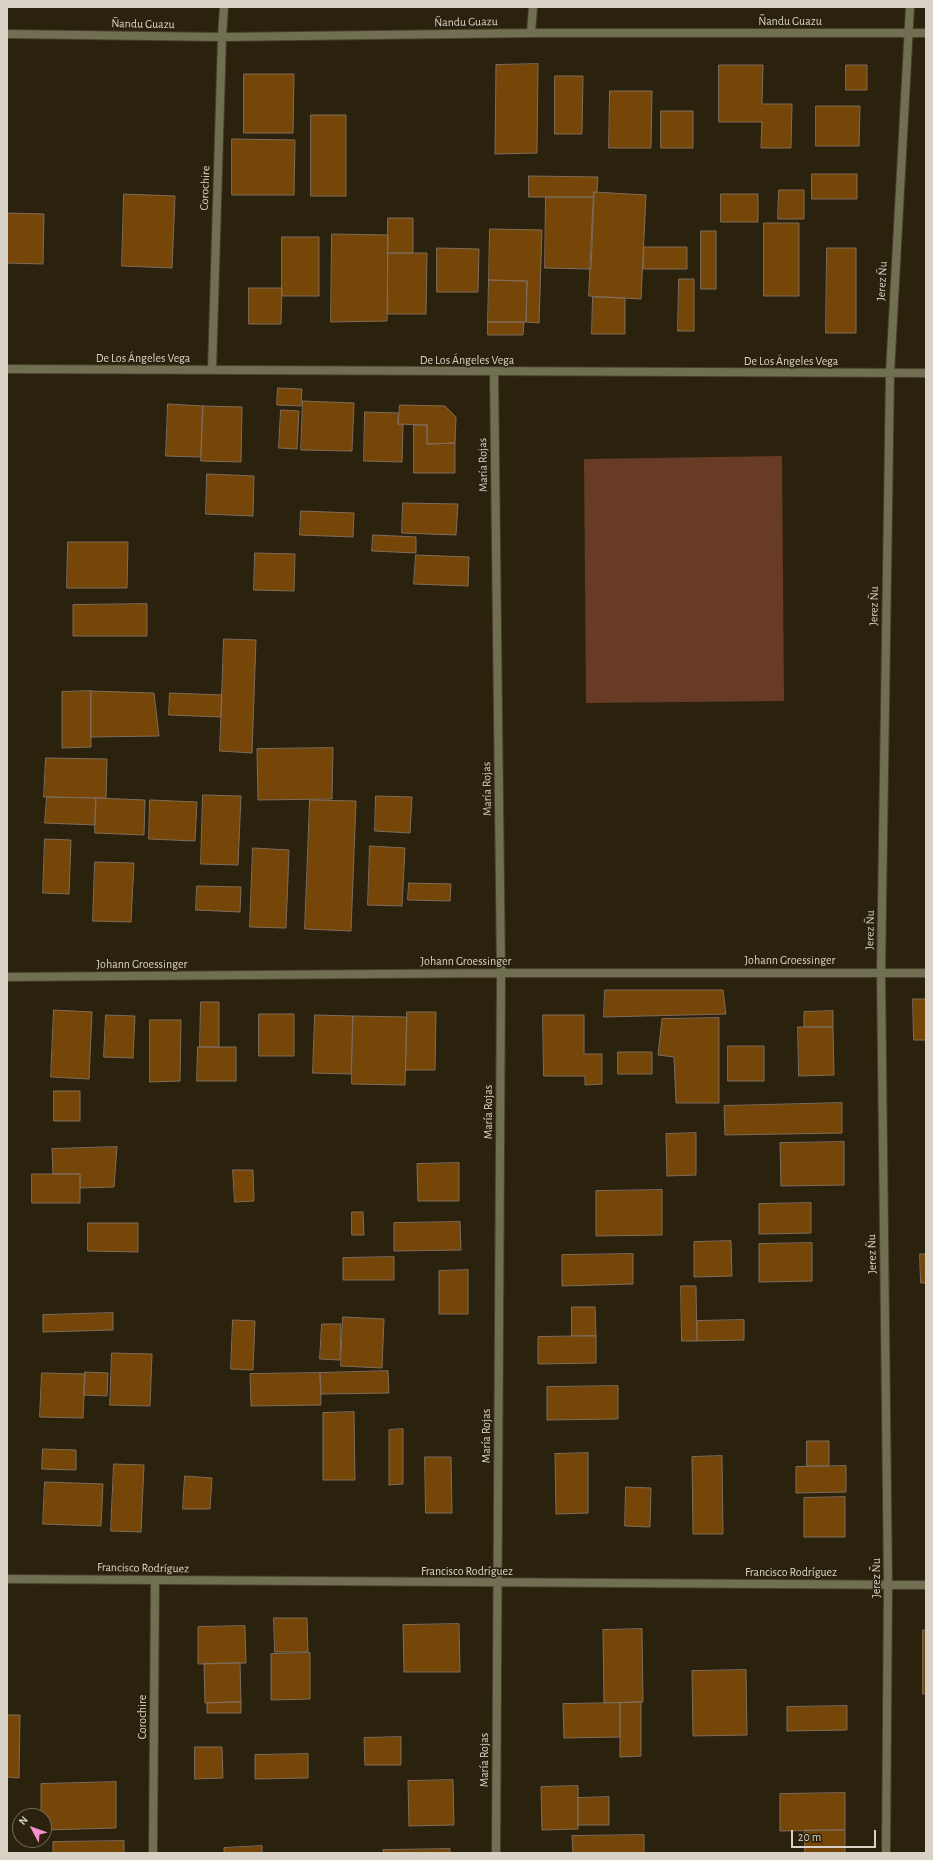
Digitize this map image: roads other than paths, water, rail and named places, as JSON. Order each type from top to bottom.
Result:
[{"type":"street","name":"Corochire","points":[[212,370],[224,7]]},
{"type":"street","points":[[531,33],[533,7]]},
{"type":"street","name":"Jerez Ñu","points":[[886,1853],[888,1585],[881,972],[890,373],[910,7]]},
{"type":"street","name":"Ñandu Guazu","points":[[7,34],[222,37],[531,33],[926,33]]},
{"type":"street","name":"De Los Ángeles Vega","points":[[7,369],[926,373]]},
{"type":"street","name":"María Rojas","points":[[494,372],[501,973],[496,1853]]},
{"type":"street","name":"Johann Groessinger","points":[[7,977],[501,973],[926,973]]},
{"type":"street","name":"Francisco Rodríguez","points":[[7,1579],[926,1585]]},
{"type":"street","name":"Corochire","points":[[153,1853],[155,1580]]}]
